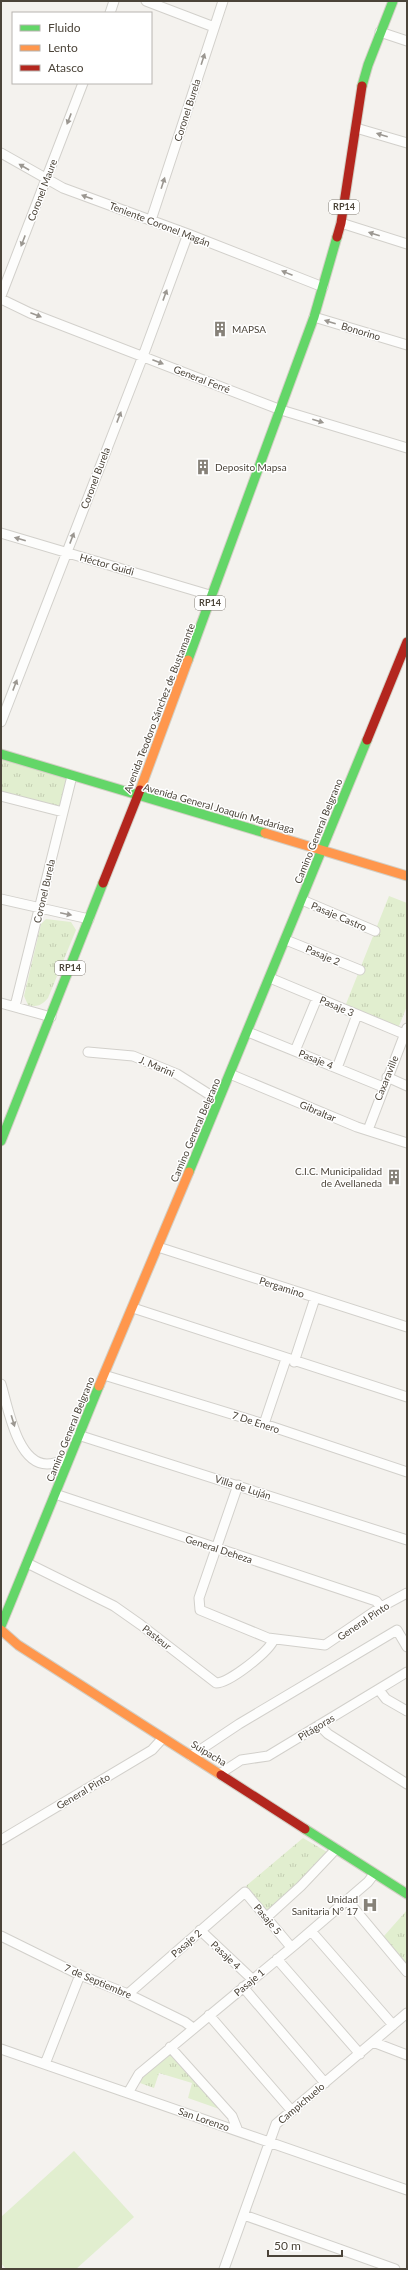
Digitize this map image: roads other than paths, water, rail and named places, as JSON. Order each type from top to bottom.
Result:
[{"type":"main road","name":"Avenida Teodoro Sánchez de Bustamante","points":[[1,1141],[138,795],[213,596],[314,317],[341,223],[356,128],[368,65],[380,32],[394,1]]},
{"type":"main road","name":"Camino General Belgrano","points":[[1,1626],[68,1459],[133,1308],[218,1100],[286,940],[407,642]]},
{"type":"main road","name":"Avenida General Joaquín Madariaga","points":[[1,754],[407,876]]},
{"type":"main road","name":"Suipacha","points":[[1,1630],[18,1645],[162,1739],[221,1773],[374,1874],[406,1892]]},
{"type":"street","points":[[110,12],[114,1]]},
{"type":"street","points":[[146,1],[214,27]]},
{"type":"street","name":"Coronel Burela","points":[[151,220],[223,1]]},
{"type":"street","points":[[380,32],[407,41]]},
{"type":"street","name":"Coronel Maure","points":[[1,296],[47,180],[83,84]]},
{"type":"street","points":[[356,128],[407,143]]},
{"type":"street","name":"Teniente Coronel Magán","points":[[1,153],[63,188],[188,234],[323,287]]},
{"type":"street","points":[[341,223],[407,244]]},
{"type":"street","name":"Coronel Burela","points":[[1,722],[143,356],[188,234]]},
{"type":"street","name":"General Ferré","points":[[1,299],[30,313],[281,410],[407,448]]},
{"type":"street","name":"Bonorino","points":[[314,317],[407,346]]},
{"type":"street","name":"Héctor Guidi","points":[[1,533],[213,596]]},
{"type":"street","name":"Coronel Burela","points":[[15,1006],[72,776]]},
{"type":"street","points":[[1,796],[63,812]]},
{"type":"street","points":[[1,899],[89,919]]},
{"type":"street","name":"Pasaje Castro","points":[[302,900],[375,931]]},
{"type":"street","name":"Pasaje 2","points":[[286,940],[360,970]]},
{"type":"street","name":"Pasaje 3","points":[[270,978],[405,1036]]},
{"type":"street","points":[[295,1051],[317,998]]},
{"type":"street","points":[[1,1003],[51,1017]]},
{"type":"street","points":[[337,1068],[357,1015]]},
{"type":"street","name":"Pasaje 4","points":[[248,1032],[383,1087]]},
{"type":"street","name":"Caxaraville","points":[[368,1130],[383,1087],[405,1036]]},
{"type":"street","name":"J. Marini","points":[[88,1052],[133,1056],[177,1074],[218,1100]]},
{"type":"street","name":"Gibraltar","points":[[230,1074],[357,1127],[407,1143]]},
{"type":"street","points":[[387,1077],[407,1086]]},
{"type":"street","name":"Pergamino","points":[[158,1247],[407,1327]]},
{"type":"street","points":[[264,1424],[315,1298]]},
{"type":"street","points":[[133,1308],[407,1397]]},
{"type":"street","name":"7 De Enero","points":[[104,1375],[264,1424],[407,1472]]},
{"type":"street","points":[[1,1384],[18,1438],[25,1454],[33,1460],[44,1464],[68,1459]]},
{"type":"street","name":"Villa de Luján","points":[[78,1435],[407,1540]]},
{"type":"street","points":[[238,1485],[199,1598],[200,1610],[274,1639]]},
{"type":"street","name":"General Deheza","points":[[55,1494],[376,1601],[381,1607]]},
{"type":"street","name":"Pasteur","points":[[27,1563],[114,1606],[141,1624],[216,1683],[224,1682],[267,1651],[274,1639]]},
{"type":"street","name":"General Pinto","points":[[274,1639],[284,1638],[318,1646],[329,1643],[381,1607],[407,1593]]},
{"type":"street","points":[[191,1756],[239,1724],[397,1630],[407,1647]]},
{"type":"street","name":"Pitágoras","points":[[221,1773],[241,1760],[268,1756],[407,1672]]},
{"type":"street","points":[[379,1690],[386,1699],[407,1711]]},
{"type":"street","points":[[319,1726],[328,1734],[407,1784]]},
{"type":"street","name":"General Pinto","points":[[1,1840],[152,1750],[162,1739]]},
{"type":"street","points":[[267,1918],[301,1886],[336,1849]]},
{"type":"street","name":"Pasaje 1","points":[[128,2093],[139,2074],[242,1987],[312,1931],[374,1874]]},
{"type":"street","name":"Pasaje 2","points":[[128,1994],[245,1892]]},
{"type":"street","name":"Pasaje 5","points":[[245,1892],[291,1947]]},
{"type":"street","points":[[346,1900],[407,1972]]},
{"type":"street","name":"Pasaje 4","points":[[200,1930],[252,1979]]},
{"type":"street","points":[[312,1931],[393,2025]]},
{"type":"street","name":"7 de Septiembre","points":[[1,1936],[80,1975],[128,1994],[185,2022],[193,2028]]},
{"type":"street","points":[[277,1959],[360,2054]]},
{"type":"street","points":[[45,2064],[80,1975]]},
{"type":"street","points":[[242,1987],[325,2083]]},
{"type":"street","name":"Campichuelo","points":[[224,2269],[244,2215],[268,2142],[276,2124],[407,2013]]},
{"type":"street","points":[[209,2015],[292,2111]]},
{"type":"street","points":[[373,2042],[407,2055]]},
{"type":"street","points":[[170,2047],[232,2116],[238,2131]]},
{"type":"street","name":"San Lorenzo","points":[[1,2049],[407,2190]]},
{"type":"street","points":[[244,2215],[395,2269]]},
{"type":"place","name":"MAPSA","points":[[220,329]]},
{"type":"place","name":"Deposito Mapsa","points":[[203,467]]},
{"type":"place","name":"C.I.C. Municipalidad de Avellaneda","points":[[394,1177]]},
{"type":"place","name":"Unidad Sanitaria N° 17","points":[[370,1905]]}]
